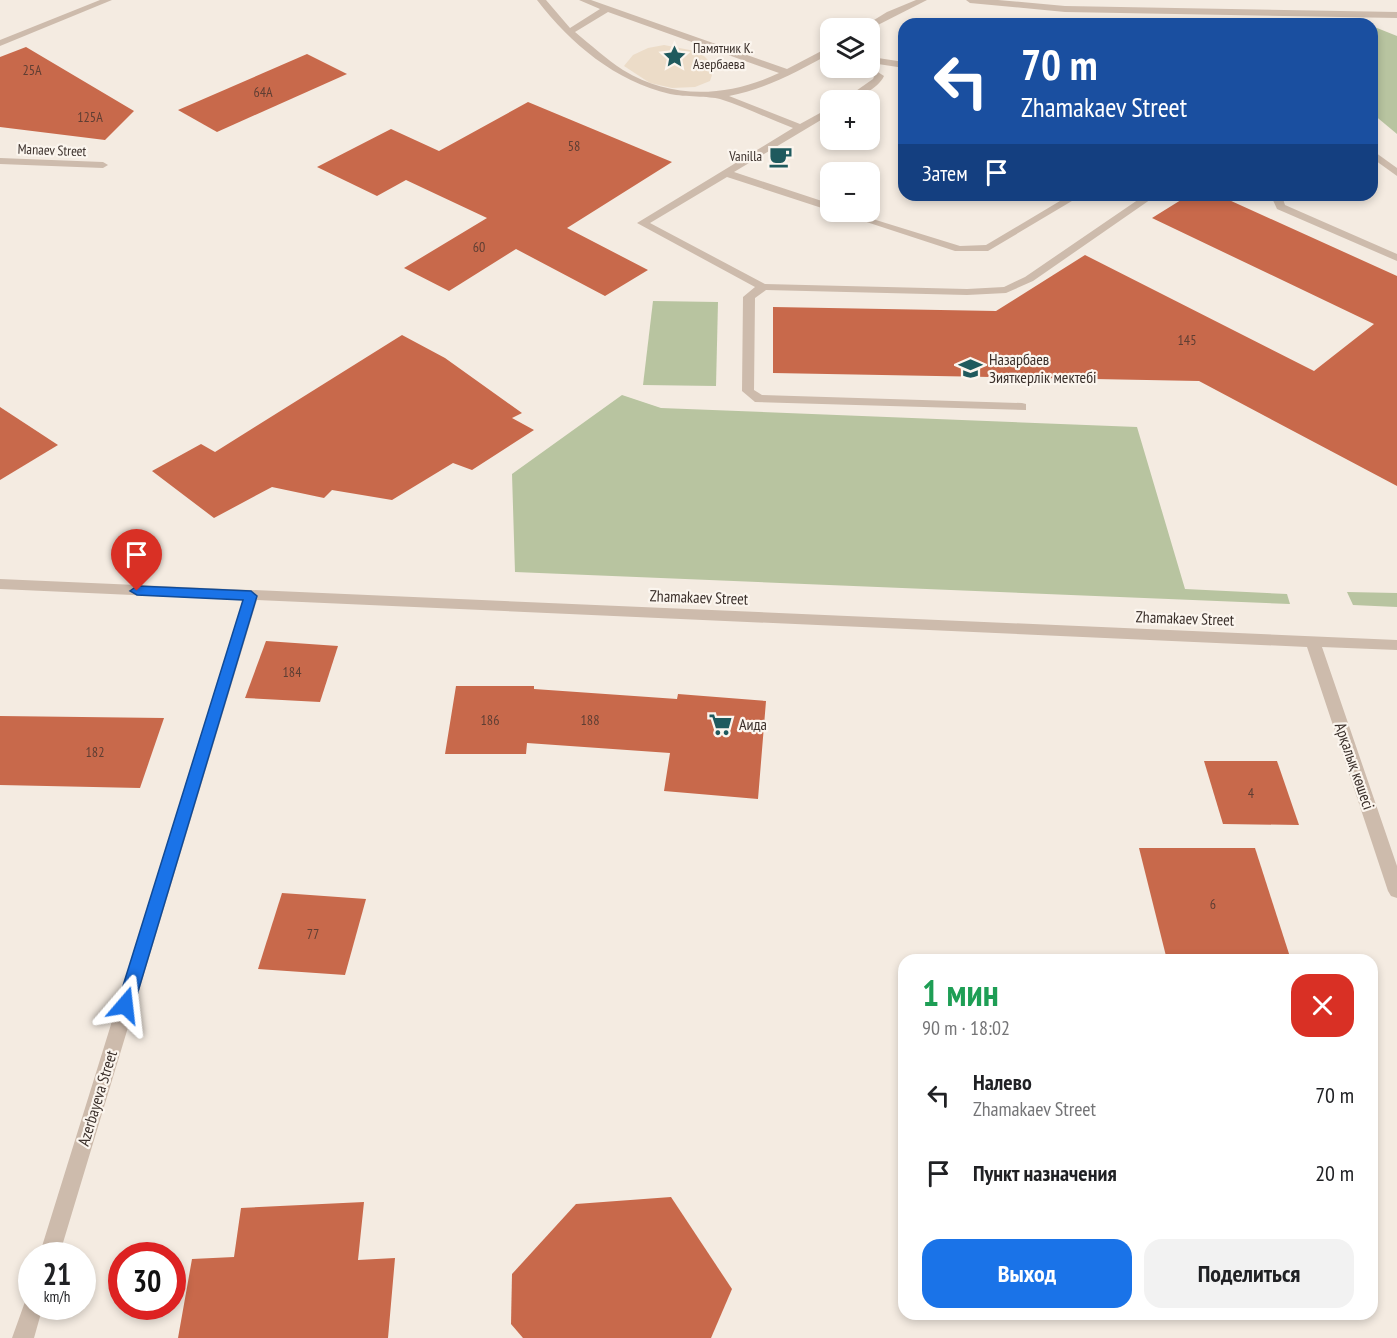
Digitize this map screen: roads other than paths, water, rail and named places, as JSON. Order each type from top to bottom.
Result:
[{"type":"street","points":[[0,43],[108,0]]},
{"type":"street","points":[[541,0],[569,32],[621,73],[650,86],[720,96],[801,128]]},
{"type":"street","points":[[583,0],[786,72]]},
{"type":"street","points":[[880,20],[923,0]]},
{"type":"street","points":[[970,0],[1065,9],[1396,16]]},
{"type":"street","points":[[569,32],[606,9]]},
{"type":"street","points":[[1235,12],[1238,18]]},
{"type":"street","points":[[720,96],[757,85],[820,58]]},
{"type":"street","points":[[880,62],[898,64]]},
{"type":"street","points":[[863,90],[878,78]]},
{"type":"street","points":[[820,117],[642,223],[763,286],[967,292],[1006,290],[1029,279],[1143,201]]},
{"type":"street","points":[[1378,158],[1397,174]]},
{"type":"street","name":"Manaev Street","points":[[0,161],[103,165]]},
{"type":"street","points":[[726,173],[820,204]]},
{"type":"street","points":[[873,222],[959,249],[988,248],[1067,201]]},
{"type":"street","points":[[1278,201],[1281,207],[1397,258]]},
{"type":"street","points":[[763,286],[749,297],[748,391],[759,399],[1022,407]]},
{"type":"street","name":"Zhamakaev Street","points":[[0,584],[1397,645]]},
{"type":"street","name":"Azerbayeva Street","points":[[53,1242],[251,596]]},
{"type":"street","name":"Арқалық көшесі","points":[[1313,642],[1397,891]]},
{"type":"street","points":[[23,1338],[29,1320]]},
{"type":"place","name":"Памятник К. Азербаева","points":[[675,56]]},
{"type":"place","name":"Vanilla","points":[[780,156]]},
{"type":"place","name":"Назарбаев Зияткерлік мектебі","points":[[971,368]]},
{"type":"place","name":"Аида","points":[[721,724]]}]
